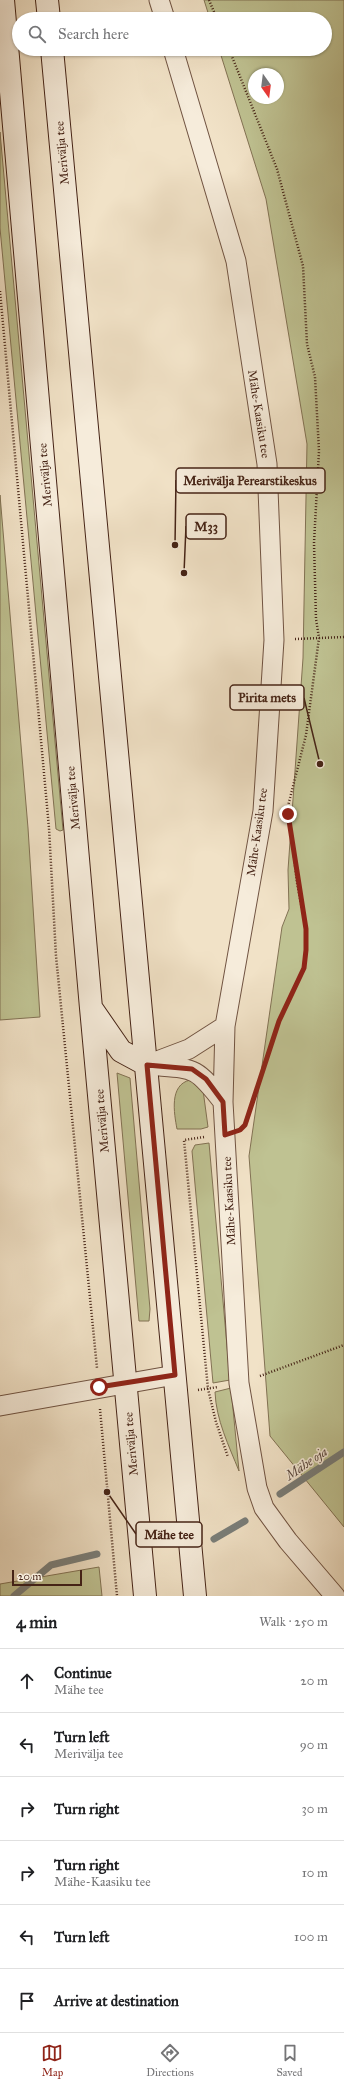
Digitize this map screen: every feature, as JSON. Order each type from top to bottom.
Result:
[{"type":"main road","name":"Merivälja tee","points":[[3,0],[91,1008],[145,1596]]},
{"type":"main road","points":[[47,0],[48,12]]},
{"type":"main road","name":"Merivälja tee","points":[[53,56],[195,1596]]},
{"type":"main road","points":[[91,1008],[121,1051],[147,1065]]},
{"type":"street","points":[[159,0],[163,12]]},
{"type":"street","name":"Mähe-Kaasiku tee","points":[[176,56],[236,261],[267,464],[274,640],[262,811],[225,1026],[223,1102],[239,1383],[257,1488],[262,1503],[288,1541],[335,1596]]},
{"type":"street","points":[[147,1065],[189,1049],[225,1026]]},
{"type":"street","points":[[147,1065],[192,1069],[206,1079],[223,1102]]},
{"type":"street","points":[[0,1406],[99,1387],[175,1375]]},
{"type":"path","points":[[209,0],[214,12]]},
{"type":"path","points":[[225,1135],[240,1130],[245,1125],[279,1021],[304,968],[306,929],[297,883],[288,806],[306,735],[319,638],[316,619],[314,543],[319,451],[315,378],[307,344],[303,266],[277,169],[232,56]]},
{"type":"path","points":[[0,291],[49,828],[57,964],[99,1387],[117,1596]]},
{"type":"path","points":[[274,640],[344,637]]},
{"type":"path","points":[[239,1383],[344,1345]]},
{"type":"path","points":[[201,1390],[208,1389]]},
{"type":"green space","points":[[204,0],[344,0],[344,1527],[270,1436],[249,1156],[282,927],[289,909],[288,870],[303,658],[307,444],[266,199],[221,56],[332,56],[332,12],[208,12]]},
{"type":"green space","points":[[0,132],[63,830],[60,831],[56,829],[0,228]]},
{"type":"green space","points":[[0,495],[28,828],[40,1017],[0,1020]]},
{"type":"green space","points":[[117,1073],[130,1078],[150,1309],[149,1321],[139,1321]]},
{"type":"green space","points":[[190,1080],[203,1090],[208,1127],[201,1129],[177,1129],[174,1100],[176,1093],[183,1083]]},
{"type":"green space","points":[[209,1143],[230,1380],[213,1383],[192,1151],[195,1145]]},
{"type":"green space","points":[[231,1388],[239,1471],[220,1423],[215,1392]]},
{"type":"green space","points":[[99,1567],[102,1596],[0,1596],[0,1584]]},
{"type":"waterway","name":"Mähe oja","points":[[280,1494],[344,1452]]},
{"type":"waterway","points":[[214,1539],[245,1521]]},
{"type":"waterway","points":[[14,1596],[51,1565],[97,1554]]},
{"type":"place","name":"Merivälja Perearstikeskus","points":[[175,545]]},
{"type":"place","name":"M33","points":[[184,573]]},
{"type":"place","name":"Pirita mets","points":[[320,764]]},
{"type":"place","name":"Mähe tee","points":[[107,1492]]},
{"type":"route","points":[[99,1387],[175,1375],[147,1065],[192,1069],[206,1079],[223,1102],[225,1135],[240,1130],[245,1125],[279,1021],[294,993],[304,968],[306,929],[297,883],[288,814]]}]
